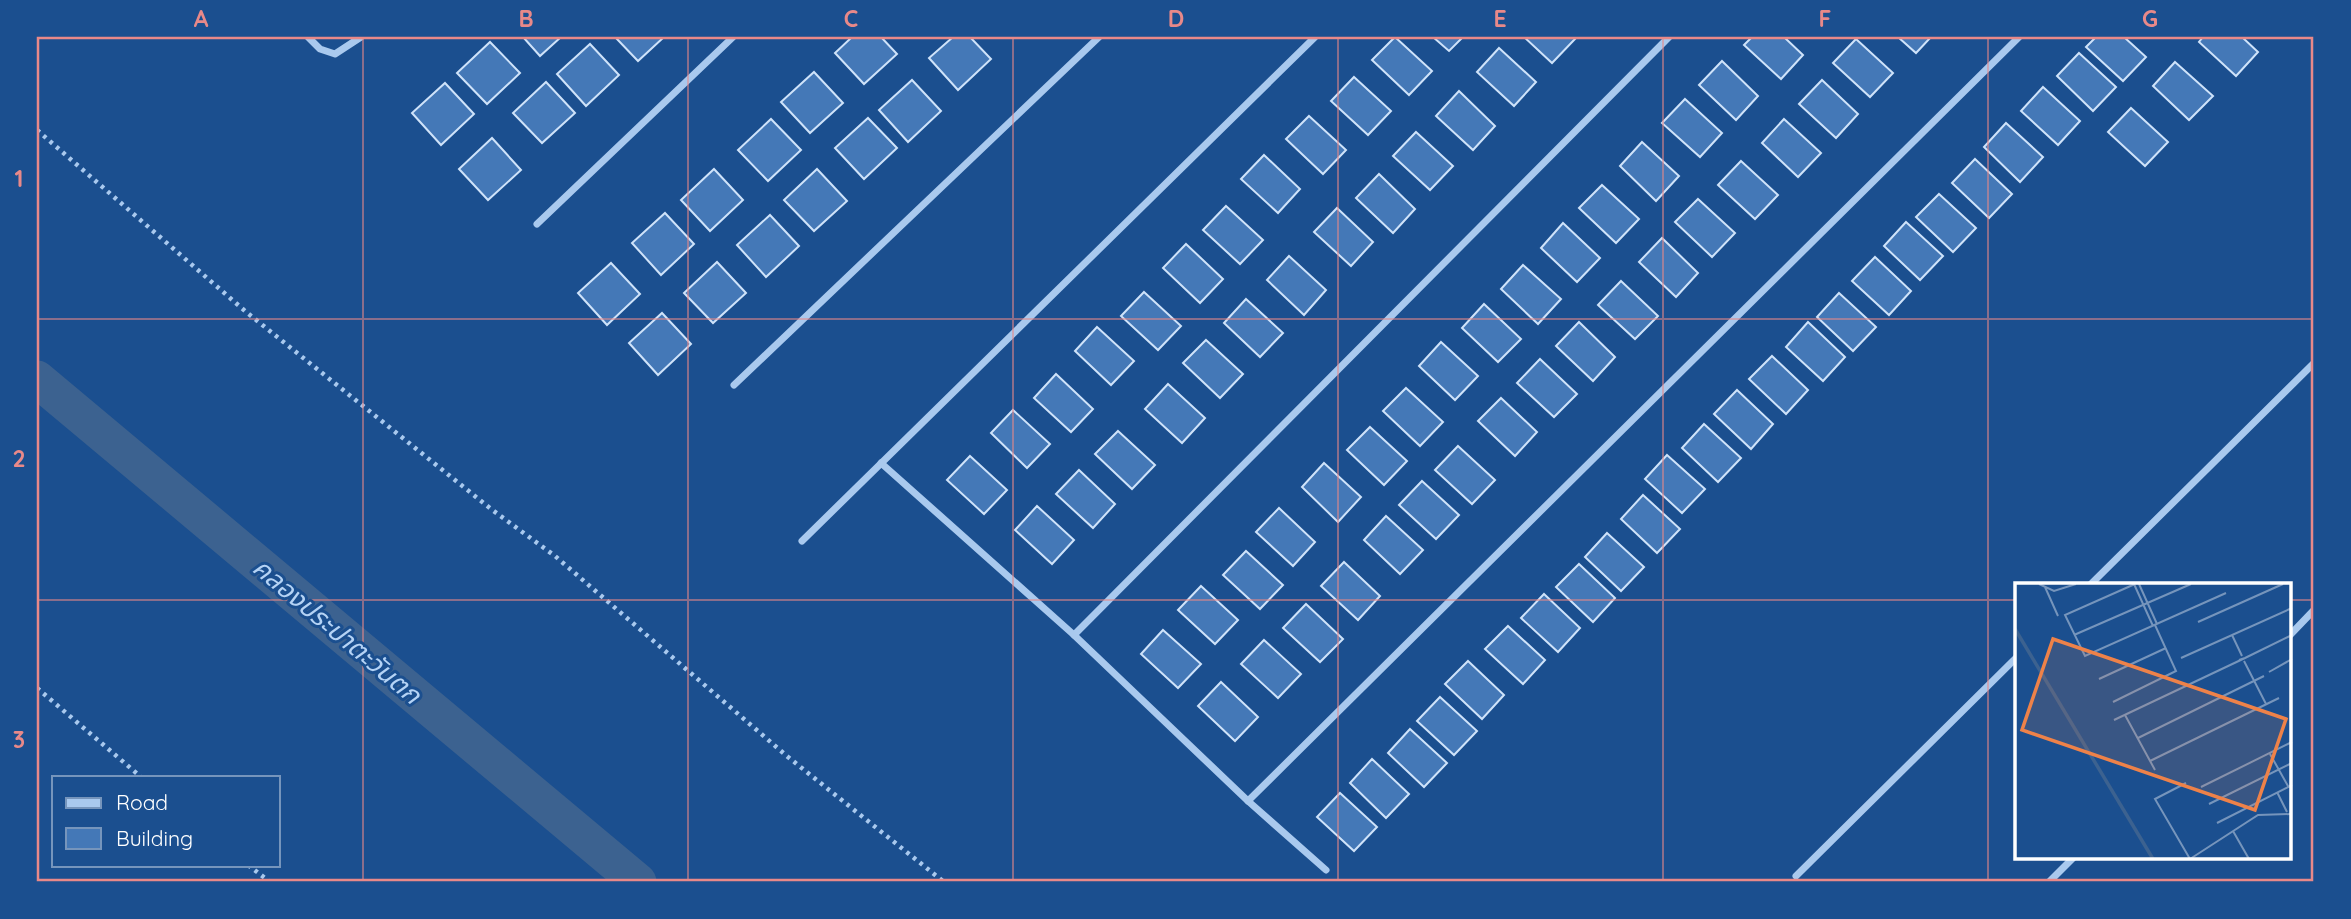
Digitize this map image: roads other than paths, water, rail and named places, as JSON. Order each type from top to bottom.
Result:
[{"type":"street","points":[[308,37],[320,49],[335,54],[361,37]]},
{"type":"street","points":[[537,224],[733,37]]},
{"type":"street","points":[[734,385],[1099,37]]},
{"type":"street","points":[[802,541],[1315,37]]},
{"type":"street","points":[[1074,635],[1670,37]]},
{"type":"street","points":[[1248,802],[2019,37]]},
{"type":"street","points":[[2092,583],[2314,364]]},
{"type":"street","points":[[881,463],[1074,635],[1248,802],[1326,870]]},
{"type":"street","points":[[2292,633],[2314,610]]},
{"type":"street","points":[[1796,876],[2015,659]]},
{"type":"street","points":[[2049,882],[2071,860]]},
{"type":"waterway","name":"คลองประปาตะวันตก","points":[[37,379],[638,882]]}]
